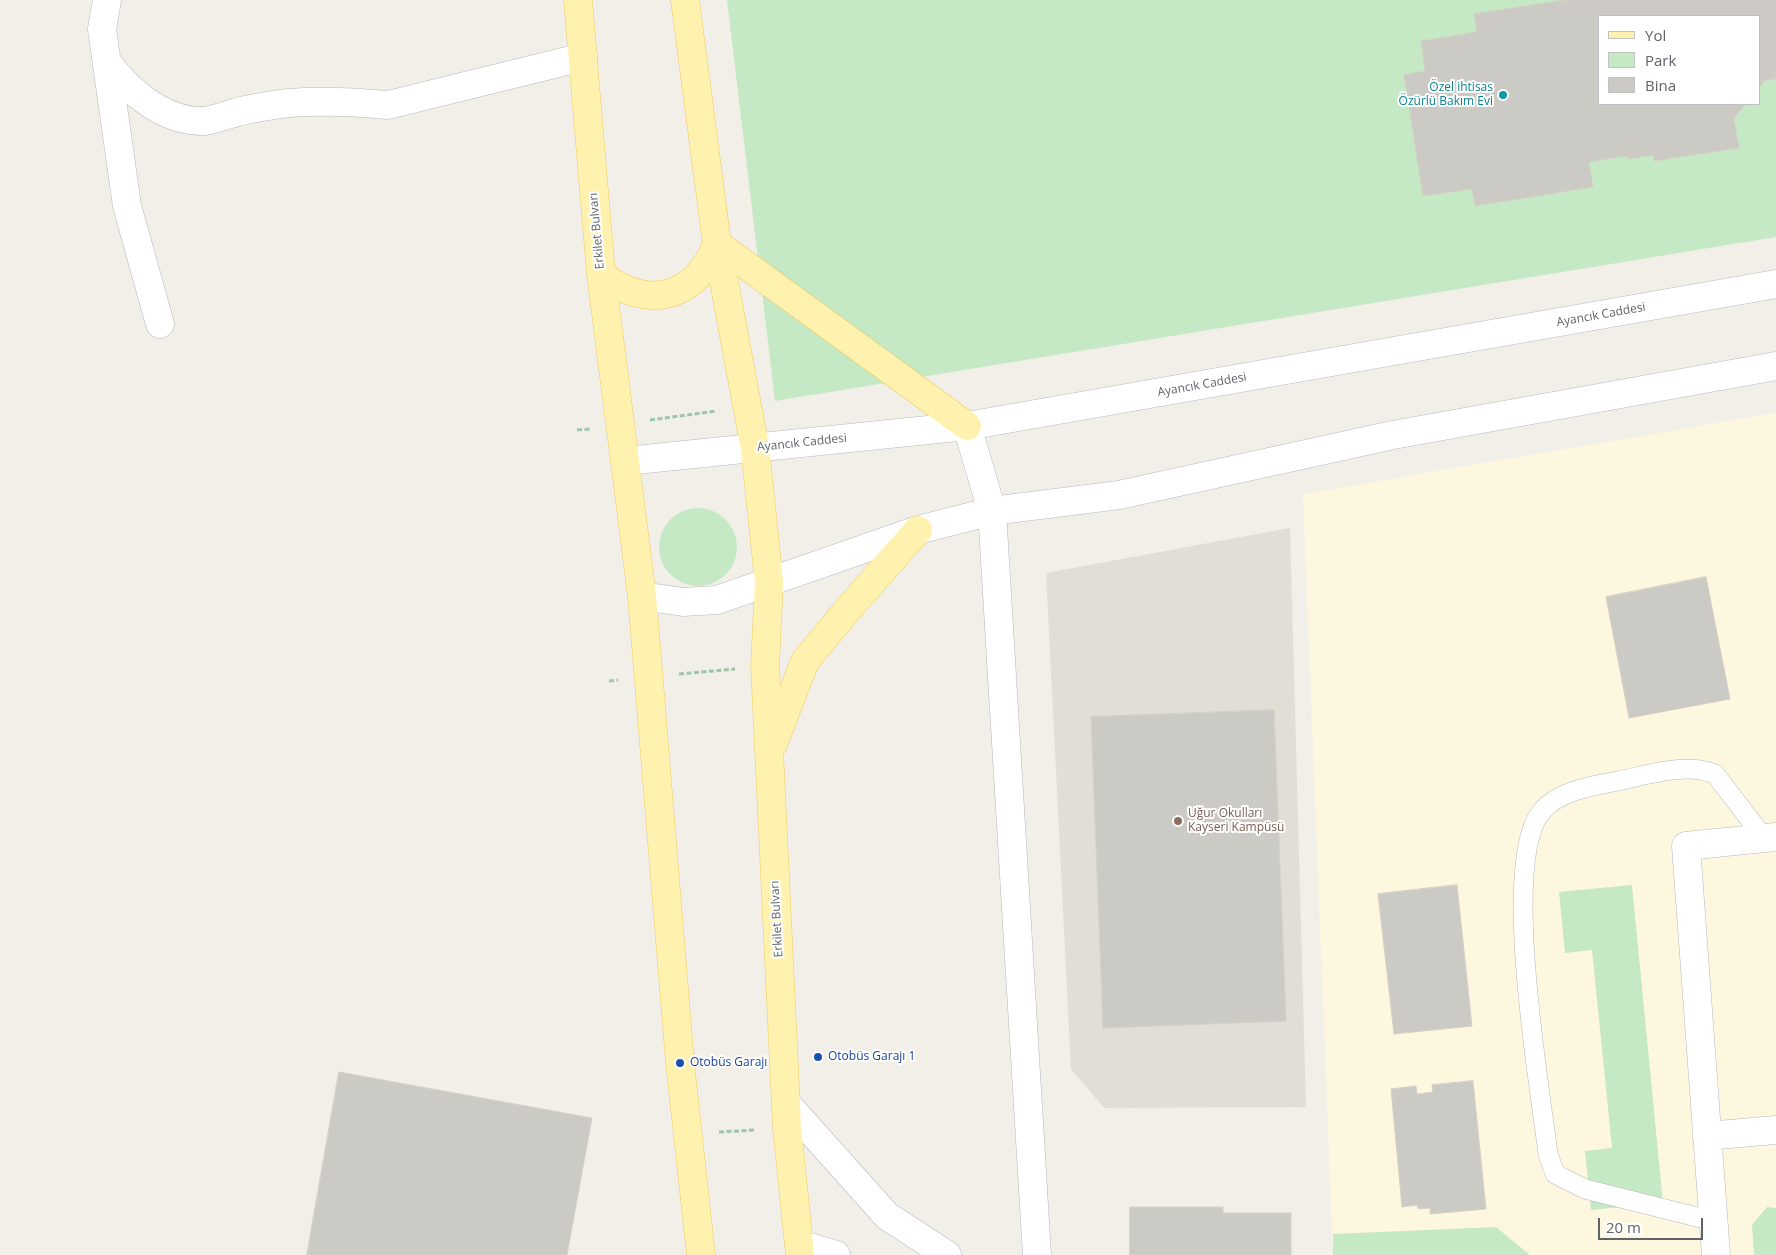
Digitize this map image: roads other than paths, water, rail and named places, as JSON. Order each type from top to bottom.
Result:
[{"type":"main road","name":"Erkilet Bulvarı","points":[[578,0],[601,274],[618,424],[626,461],[642,596]]},
{"type":"main road","points":[[685,0],[717,244],[755,448]]},
{"type":"main road","points":[[601,274],[615,286],[632,293],[650,296],[668,294],[685,287],[700,276],[711,261],[717,244]]},
{"type":"main road","points":[[717,244],[967,426]]},
{"type":"main road","name":"Erkilet Bulvarı","points":[[755,448],[769,582],[765,666],[769,755],[786,1115],[800,1250]]},
{"type":"main road","points":[[769,755],[805,661],[918,530]]},
{"type":"main road","points":[[642,596],[700,1255]]},
{"type":"street","points":[[107,0],[102,29],[127,206],[160,324]]},
{"type":"street","points":[[107,62],[126,86],[144,100],[183,117],[204,121],[246,110],[288,103],[354,102],[388,105],[583,57]]},
{"type":"street","name":"Ayancık Caddesi","points":[[626,461],[967,426],[1776,284]]},
{"type":"street","points":[[642,596],[683,602],[716,600],[918,530],[992,512],[1119,495],[1393,435],[1776,366]]},
{"type":"street","points":[[967,426],[992,512],[1037,1255]]},
{"type":"street","points":[[1716,1255],[1686,846],[1770,837]]},
{"type":"street","points":[[786,1115],[888,1216],[947,1255]]},
{"type":"street","points":[[1707,1136],[1776,1130]]},
{"type":"street","points":[[800,1250],[836,1255]]},
{"type":"lane","points":[[1713,1221],[1585,1189],[1555,1174],[1548,1154],[1522,946],[1524,868],[1528,842],[1541,812],[1555,800],[1584,788],[1668,771],[1703,769],[1714,774],[1770,837]]},
{"type":"place","name":"Özel ihtisas Özürlü Bakım Evi","points":[[1503,95]]},
{"type":"place","name":"Uğur Okulları Kayseri Kampüsü","points":[[1178,821]]},
{"type":"place","name":"Otobüs Garajı 1","points":[[818,1057]]},
{"type":"place","name":"Otobüs Garajı","points":[[680,1063]]}]
